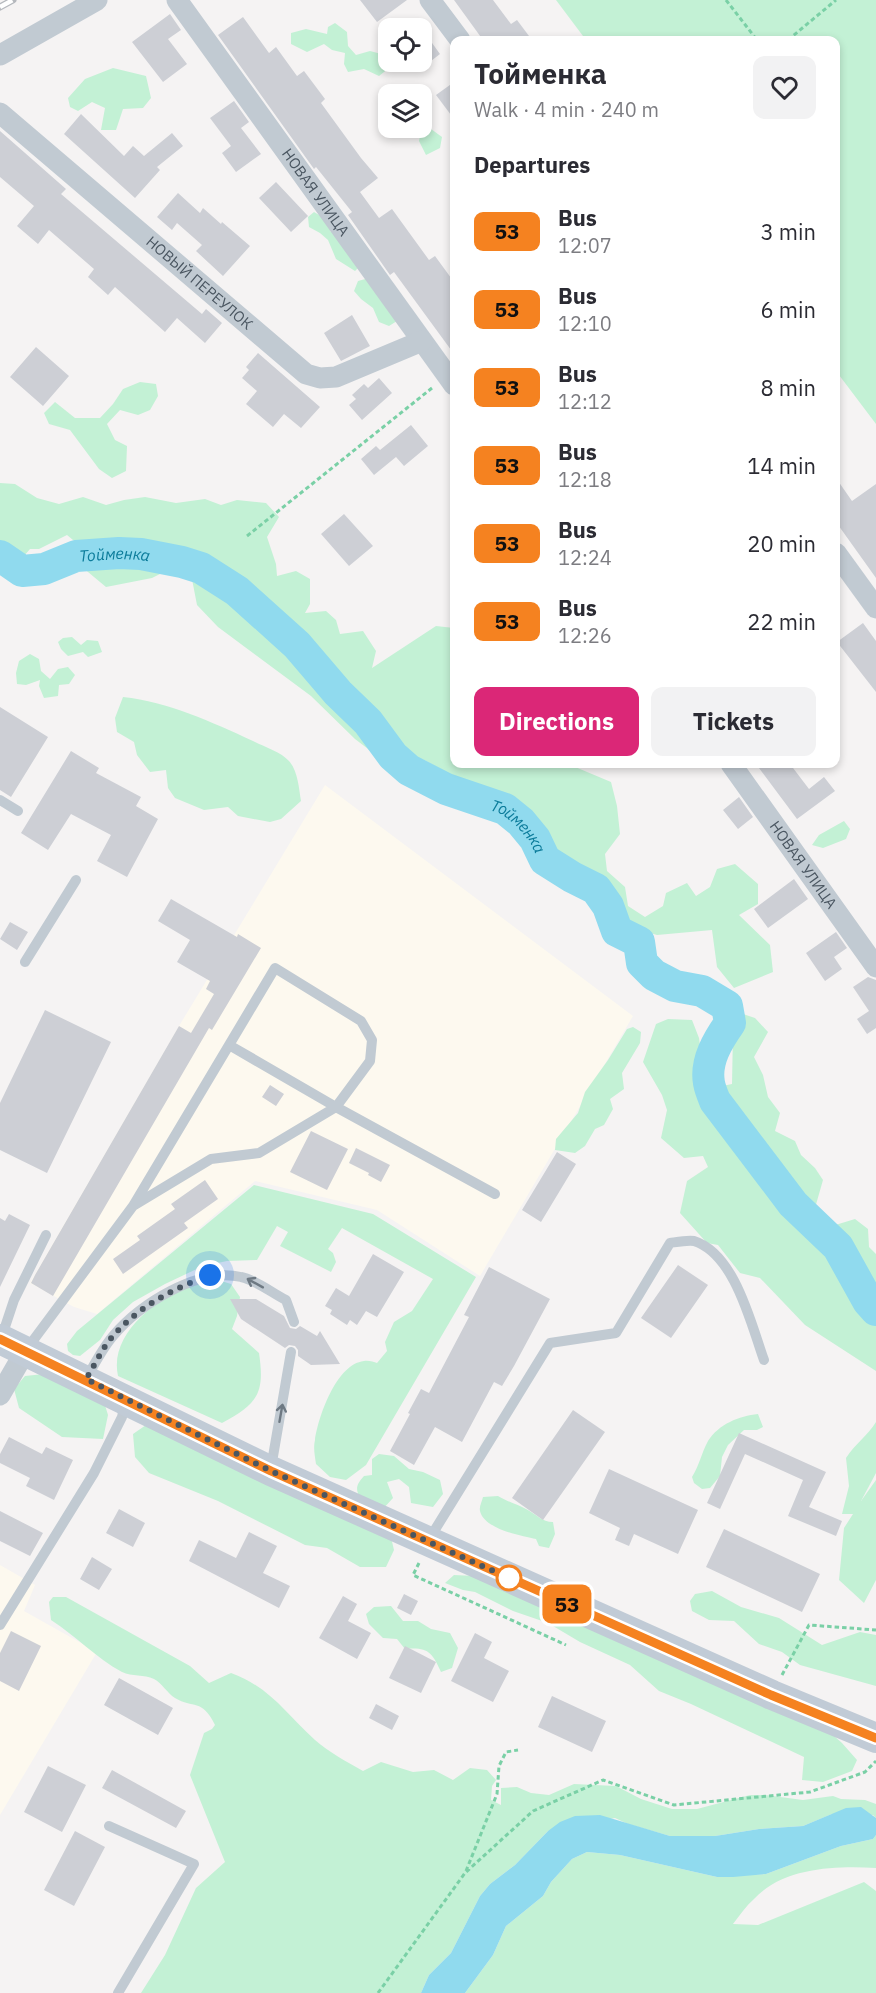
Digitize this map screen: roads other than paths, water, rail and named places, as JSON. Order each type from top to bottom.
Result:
[{"type":"street","points":[[0,55],[97,0]]},
{"type":"street","name":"НОВАЯ УЛИЦА","points":[[177,0],[450,379]]},
{"type":"street","points":[[430,0],[457,36]]},
{"type":"street","name":"НОВЫЙ ПЕРЕУЛОК","points":[[0,112],[306,374],[320,378],[336,377],[423,340]]},
{"type":"street","points":[[840,558],[876,608]]},
{"type":"street","name":"НОВАЯ УЛИЦА","points":[[734,768],[876,967]]},
{"type":"street","points":[[0,1395],[9,1343],[271,1471],[771,1695],[876,1738]]},
{"type":"lane","points":[[0,800],[18,812]]},
{"type":"lane","points":[[25,962],[76,880]]},
{"type":"lane","points":[[9,1343],[133,1206],[275,968],[361,1021],[372,1040],[370,1061],[336,1107],[259,1153],[210,1159],[133,1206]]},
{"type":"lane","points":[[229,1045],[336,1107],[495,1194]]},
{"type":"lane","points":[[9,1343],[14,1300],[46,1234]]},
{"type":"lane","points":[[428,1541],[549,1343],[616,1333],[670,1243],[693,1241],[719,1256],[740,1292],[764,1360]]},
{"type":"lane","points":[[86,1379],[112,1337],[132,1317],[156,1300],[187,1283],[210,1275],[225,1274],[244,1277],[286,1300],[294,1322]]},
{"type":"lane","points":[[271,1471],[291,1352]]},
{"type":"lane","points":[[0,1625],[94,1473],[122,1417],[126,1400]]},
{"type":"lane","points":[[109,1826],[194,1864],[118,1993]]},
{"type":"water","points":[[861,1807],[876,1818],[876,1835],[873,1839],[841,1846],[766,1874],[717,1877],[620,1855],[587,1852],[572,1859],[551,1882],[543,1896],[506,1926],[493,1955],[465,1993],[421,1993],[429,1975],[451,1953],[480,1896],[490,1884],[515,1865],[560,1822],[575,1816],[600,1815],[670,1836],[715,1836],[759,1829],[803,1826],[846,1808]]},
{"type":"waterway","name":"Тойменка","points":[[0,556],[22,571],[44,569],[76,556],[119,553],[141,554],[201,568],[237,591],[297,645],[338,693],[368,722],[393,756],[409,770],[446,789],[505,809],[521,822],[535,839],[545,860],[596,889],[608,906],[617,931],[639,942],[642,963],[654,975],[675,986],[702,991],[727,1006],[730,1023],[717,1044],[709,1067],[709,1083],[715,1101],[793,1204],[838,1247],[868,1301],[876,1310]]},
{"type":"railway","points":[[0,7],[13,0]]}]
